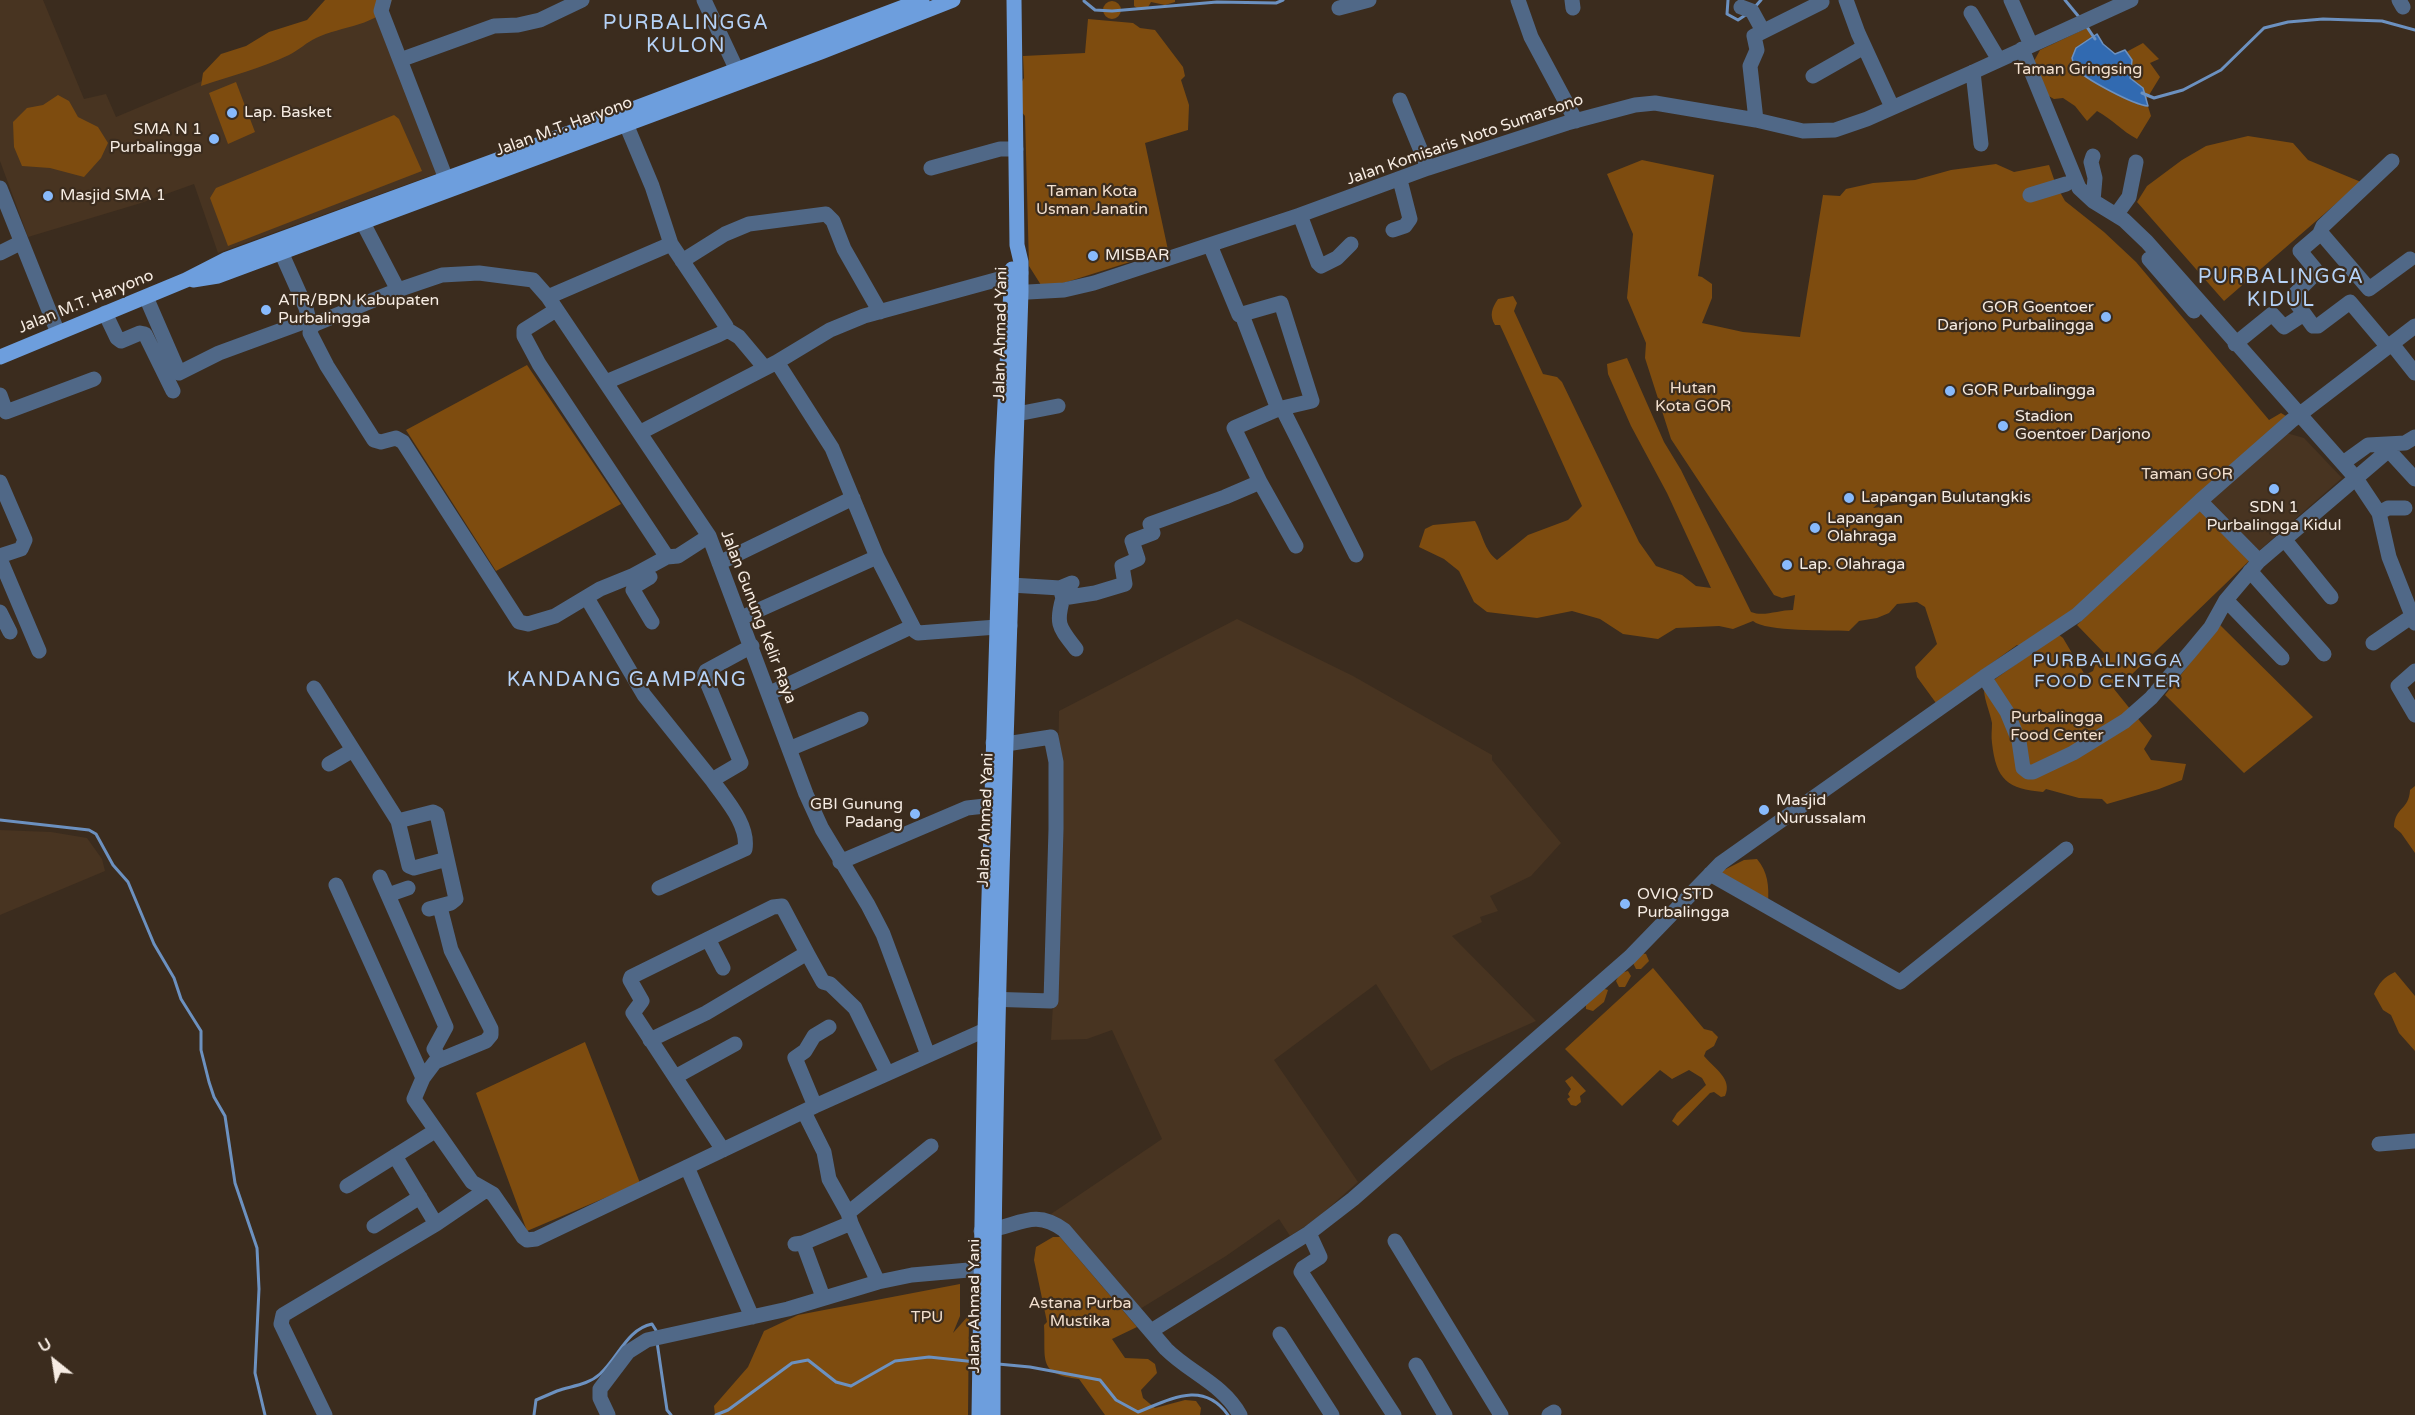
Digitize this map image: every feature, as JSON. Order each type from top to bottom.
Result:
[{"type":"main road","name":"Jalan M.T. Haryono","points":[[0,357],[186,280],[227,259],[626,124],[922,0]]},
{"type":"main road","name":"Jalan M.T. Haryono","points":[[186,280],[218,276],[362,221],[448,184],[739,76],[953,0]]},
{"type":"main road","name":"Jalan Ahmad Yani","points":[[979,1415],[986,1366],[992,999],[1004,626],[1002,462],[1015,293],[1016,274],[1013,255],[1017,245],[1014,0]]},
{"type":"main road","name":"Jalan Ahmad Yani","points":[[1004,626],[1011,585],[1017,414],[1015,293]]},
{"type":"main road","name":"Jalan Ahmad Yani","points":[[992,999],[985,1030],[987,1230],[980,1269],[986,1366],[993,1415]]},
{"type":"street","points":[[384,0],[381,11],[448,184]]},
{"type":"street","points":[[400,60],[494,26],[518,25],[540,20],[582,0]]},
{"type":"street","points":[[704,0],[739,76]]},
{"type":"street","points":[[1339,8],[1370,0]]},
{"type":"street","points":[[1518,0],[1531,38],[1576,121]]},
{"type":"street","points":[[1846,0],[1864,47],[1892,107]]},
{"type":"street","points":[[2011,0],[2023,49],[2066,184],[2074,197],[2128,236],[2298,420],[2343,463],[2379,513],[2389,557],[2413,620],[2373,643]]},
{"type":"street","name":"Jalan Komisaris Noto Sumarsono","points":[[1015,293],[1042,293],[1072,288],[1300,215],[1428,168],[1576,121],[1635,105],[1655,103],[1819,132],[1851,125],[2131,0]]},
{"type":"street","points":[[1756,120],[1750,66],[1757,50],[1754,36],[1822,2]]},
{"type":"street","points":[[1741,7],[1752,11],[1763,31]]},
{"type":"street","points":[[1971,14],[1999,60]]},
{"type":"street","points":[[1813,76],[1864,47]]},
{"type":"street","points":[[1973,72],[1981,144]]},
{"type":"street","points":[[1400,100],[1428,168]]},
{"type":"street","points":[[626,124],[652,186],[671,244],[725,324],[726,329],[739,337],[771,365],[819,427],[832,448],[877,557],[911,627],[918,633],[1004,626]]},
{"type":"street","points":[[2056,147],[2079,188],[2093,201],[2116,215],[2147,242],[2298,420]]},
{"type":"street","points":[[931,168],[1000,149],[1016,149]]},
{"type":"street","points":[[2093,156],[2091,162],[2095,178],[2093,201]]},
{"type":"street","points":[[2392,161],[2300,251],[2316,271],[2315,275],[2292,297],[2316,326],[2351,302],[2415,373]]},
{"type":"street","points":[[2116,215],[2129,197],[2136,162]]},
{"type":"street","points":[[1393,230],[1406,226],[1410,219],[1400,180]]},
{"type":"street","points":[[2030,195],[2066,184]]},
{"type":"street","points":[[0,188],[20,243],[58,333]]},
{"type":"street","points":[[682,261],[740,227],[826,214],[833,221],[839,240],[880,312]]},
{"type":"street","points":[[1300,215],[1318,263],[1322,266],[1337,258],[1351,244]]},
{"type":"street","points":[[362,221],[398,290]]},
{"type":"street","points":[[2320,233],[2369,289],[2410,259]]},
{"type":"street","points":[[0,253],[20,243]]},
{"type":"street","points":[[548,297],[671,244]]},
{"type":"street","points":[[1210,245],[1238,313],[1242,315],[1280,409],[1356,555]]},
{"type":"street","points":[[281,252],[306,308],[310,333],[327,366],[374,440],[384,442],[396,438],[403,442],[519,622],[528,624],[542,621],[589,601],[678,556],[713,548],[853,498]]},
{"type":"street","name":"Jalan Gunung Kelir Raya","points":[[146,297],[179,373],[219,353],[319,322],[442,275],[479,273],[533,280],[548,297],[641,432],[713,548],[770,693],[805,791],[822,829],[883,934],[927,1055]]},
{"type":"street","points":[[641,432],[771,365],[830,330],[880,312],[1016,274]]},
{"type":"street","points":[[1242,315],[1279,303],[1282,306],[1312,400],[1280,409],[1233,429],[1296,546]]},
{"type":"street","points":[[556,310],[524,330],[524,336],[545,373],[611,470],[659,564]]},
{"type":"street","points":[[105,314],[119,340],[123,341],[140,333],[147,336],[173,391]]},
{"type":"street","points":[[2235,344],[2272,314],[2284,327],[2304,314]]},
{"type":"street","points":[[1151,1331],[1309,1233],[1353,1199],[1630,957],[1710,874],[1825,789],[2090,605],[2200,501],[2415,327]]},
{"type":"street","points":[[606,382],[718,335],[726,329]]},
{"type":"street","points":[[0,395],[3,413],[94,379]]},
{"type":"street","points":[[1017,414],[1058,406]]},
{"type":"street","points":[[2343,463],[2368,446],[2388,447],[2404,443],[2415,437]]},
{"type":"street","points":[[1984,677],[2007,712],[2019,741],[2023,768],[2028,772],[2033,772],[2073,753],[2126,721],[2151,698],[2211,627],[2226,600],[2254,566],[2388,447]]},
{"type":"street","points":[[2388,447],[2415,479]]},
{"type":"street","points":[[0,482],[25,540],[21,549],[0,558],[39,651]]},
{"type":"street","points":[[1011,585],[1095,593],[1125,584],[1122,566],[1138,559],[1132,542],[1153,533],[1150,524],[1260,482]]},
{"type":"street","points":[[2200,501],[2324,654]]},
{"type":"street","points":[[2379,513],[2388,508],[2405,508]]},
{"type":"street","points":[[2284,539],[2331,597]]},
{"type":"street","points":[[741,618],[877,557]]},
{"type":"street","points":[[652,622],[633,588],[659,564]]},
{"type":"street","points":[[1065,590],[1058,620],[1059,627],[1076,650]]},
{"type":"street","points":[[2226,600],[2282,658]]},
{"type":"street","points":[[589,601],[644,695],[712,780],[737,817],[745,842],[746,848],[742,852],[659,888]]},
{"type":"street","points":[[0,612],[10,632]]},
{"type":"street","points":[[770,693],[911,627]]},
{"type":"street","points":[[712,780],[741,763],[704,677],[705,673],[752,646]]},
{"type":"street","points":[[2415,671],[2398,686],[2415,716]]},
{"type":"street","points":[[314,688],[398,821],[406,857],[411,867],[447,859]]},
{"type":"street","points":[[789,749],[861,719]]},
{"type":"street","points":[[992,999],[1050,1001],[1056,866],[1056,762],[1051,737],[1000,734]]},
{"type":"street","points":[[329,765],[353,750]]},
{"type":"street","points":[[840,862],[967,808],[998,804]]},
{"type":"street","points":[[398,821],[435,812],[456,899],[451,903],[434,908],[451,950],[492,1033],[486,1041],[440,1059],[433,1064],[414,1097],[435,1131],[472,1182],[493,1194],[523,1237],[531,1240],[887,1073],[985,1030]]},
{"type":"street","points":[[1710,874],[1900,982],[2066,849]]},
{"type":"street","points":[[380,877],[446,1027],[434,1049],[440,1059]]},
{"type":"street","points":[[336,885],[423,1078]]},
{"type":"street","points":[[388,895],[408,888]]},
{"type":"street","points":[[723,1150],[633,1013],[642,1002],[630,978],[780,905],[823,982],[831,986],[855,1008],[887,1073]]},
{"type":"street","points":[[708,939],[723,968]]},
{"type":"street","points":[[650,1040],[706,1013],[807,952]]},
{"type":"street","points":[[829,1027],[814,1036],[805,1051],[795,1058],[824,1152],[829,1179],[878,1282]]},
{"type":"street","points":[[675,1077],[735,1044]]},
{"type":"street","points":[[347,1186],[435,1131]]},
{"type":"street","points":[[2379,1144],[2415,1141]]},
{"type":"street","points":[[823,1297],[799,1244],[849,1218],[931,1146]]},
{"type":"street","points":[[395,1156],[436,1224]]},
{"type":"street","points":[[687,1167],[752,1317]]},
{"type":"street","points":[[325,1415],[281,1324],[283,1315],[436,1224],[486,1190]]},
{"type":"street","points":[[374,1226],[420,1197]]},
{"type":"street","points":[[987,1230],[1038,1218],[1053,1222],[1064,1230],[1177,1360],[1227,1396],[1240,1415]]},
{"type":"street","points":[[1309,1233],[1320,1257],[1303,1268],[1301,1272],[1394,1415]]},
{"type":"street","points":[[1395,1241],[1501,1415]]},
{"type":"street","points":[[608,1415],[600,1398],[600,1389],[628,1352],[653,1338],[788,1309],[878,1282],[912,1275],[980,1269]]},
{"type":"street","points":[[1280,1334],[1332,1415]]},
{"type":"street","points":[[1416,1365],[1445,1415]]},
{"type":"shaded area","name":"SMA N 1 Purbalingga","points":[[0,0],[43,0],[84,99],[106,94],[116,117],[374,9],[441,172],[218,253],[194,184],[141,203],[28,237],[0,161]]},
{"type":"shaded area","name":"SDN 1 Purbalingga Kidul","points":[[2283,432],[2304,438],[2342,478],[2254,555],[2207,500]]},
{"type":"shaded area","points":[[1237,619],[1353,676],[1492,755],[1492,760],[1561,843],[1531,876],[1490,896],[1498,911],[1480,917],[1482,922],[1452,936],[1536,1021],[1453,1058],[1431,1071],[1376,984],[1274,1060],[1358,1182],[1315,1220],[1290,1236],[1279,1219],[1226,1256],[1140,1309],[1051,1214],[1162,1139],[1112,1030],[1087,1039],[1051,1040],[1055,967],[1059,711]]},
{"type":"shaded area","points":[[0,830],[51,832],[87,838],[102,859],[105,871],[0,915]]},
{"type":"green space","points":[[325,0],[392,0],[387,9],[369,20],[316,38],[289,55],[268,64],[201,86],[203,73],[221,54],[246,46],[269,32],[307,20]]},
{"type":"green space","points":[[1134,0],[1175,0],[1175,2],[1165,5],[1151,2],[1147,9],[1140,10],[1134,6]]},
{"type":"green space","points":[[1112,1],[1118,4],[1121,10],[1118,16],[1112,19],[1106,16],[1103,10],[1106,4]]},
{"type":"green space","name":"Taman Kota Usman Janatin","points":[[1088,19],[1133,23],[1140,28],[1155,30],[1183,67],[1185,76],[1181,80],[1189,105],[1188,130],[1145,143],[1168,250],[1051,287],[1041,285],[1029,266],[1025,116],[1019,109],[1018,88],[1024,78],[1023,56],[1085,53]]},
{"type":"green space","name":"Taman Gringsing","points":[[2089,27],[2097,45],[2117,57],[2143,43],[2159,59],[2150,63],[2160,77],[2146,100],[2151,116],[2137,139],[2097,111],[2087,121],[2075,106],[2063,98],[2054,99],[2045,94],[2033,63],[2040,50]]},
{"type":"green space","name":"Lap. Basket","points":[[236,82],[255,132],[228,144],[209,93]]},
{"type":"green space","points":[[58,95],[69,101],[78,117],[98,127],[108,143],[101,158],[84,177],[50,168],[22,166],[14,147],[13,122],[27,108],[43,105]]},
{"type":"green space","points":[[394,115],[399,119],[422,171],[228,246],[210,198],[216,188]]},
{"type":"green space","points":[[2248,136],[2293,143],[2308,160],[2361,182],[2224,301],[2137,202],[2147,186],[2182,160],[2206,146]]},
{"type":"green space","name":"GOR Purbalingga","points":[[1642,160],[1714,175],[1698,276],[1712,284],[1712,298],[1702,323],[1743,332],[1800,337],[1823,195],[1840,196],[1846,189],[1873,183],[1915,180],[1951,170],[1996,164],[2014,172],[2049,165],[2065,201],[2104,232],[2136,262],[2269,420],[2281,413],[2286,416],[2086,604],[2025,646],[2017,645],[1936,703],[1917,677],[1915,667],[1937,644],[1925,607],[1917,602],[1897,604],[1889,613],[1859,621],[1849,631],[1784,629],[1760,625],[1753,621],[1733,629],[1719,626],[1676,628],[1658,639],[1623,634],[1600,619],[1572,611],[1537,618],[1487,612],[1474,602],[1459,571],[1444,559],[1419,547],[1425,529],[1433,525],[1475,521],[1486,547],[1497,560],[1528,535],[1568,520],[1582,506],[1500,325],[1495,325],[1492,318],[1494,305],[1498,299],[1513,296],[1517,303],[1514,311],[1543,374],[1557,377],[1562,382],[1639,542],[1656,566],[1682,575],[1696,586],[1711,588],[1667,493],[1631,426],[1608,374],[1607,364],[1627,358],[1664,442],[1681,470],[1751,612],[1766,614],[1793,610],[1795,595],[1782,598],[1774,595],[1671,439],[1645,358],[1646,343],[1627,298],[1633,234],[1607,174]],"holes":[[[1894,490],[1910,503],[1873,508]]]},
{"type":"green space","points":[[527,365],[621,504],[496,571],[406,430]]},
{"type":"green space","name":"Purbalingga Food Center","points":[[2199,507],[2250,560],[2128,678],[2122,672],[2114,689],[2152,736],[2144,749],[2151,760],[2186,764],[2182,780],[2107,804],[2102,799],[2079,798],[2046,789],[2043,792],[2031,791],[2013,785],[2006,780],[1997,766],[1992,740],[1992,723],[1984,691],[1991,682],[2058,634],[2063,638],[2085,675],[2093,671],[2097,660],[2107,656],[2077,625]]},
{"type":"green space","points":[[2220,625],[2313,717],[2244,773],[2165,695]]},
{"type":"green space","points":[[2415,786],[2415,853],[2394,827],[2397,816],[2409,797],[2410,790]]},
{"type":"green space","points":[[1757,859],[1767,879],[1768,903],[1720,872],[1744,860]]},
{"type":"green space","points":[[1640,953],[1646,954],[1649,961],[1641,969],[1636,969],[1633,963]]},
{"type":"green space","points":[[1653,968],[1704,1029],[1712,1031],[1718,1037],[1714,1046],[1706,1051],[1704,1056],[1725,1079],[1727,1090],[1725,1096],[1721,1097],[1714,1092],[1710,1093],[1678,1126],[1672,1121],[1677,1113],[1706,1085],[1702,1078],[1689,1070],[1672,1079],[1660,1070],[1622,1106],[1565,1049]]},
{"type":"green space","points":[[1628,971],[1631,976],[1625,987],[1619,987],[1616,981],[1620,973]]},
{"type":"green space","points":[[2395,972],[2415,996],[2415,1051],[2399,1033],[2391,1015],[2383,1010],[2374,994],[2382,981]]},
{"type":"green space","points":[[1602,988],[1608,990],[1604,1002],[1593,1011],[1586,1009],[1586,1003]]},
{"type":"green space","points":[[585,1042],[640,1183],[527,1231],[476,1093]]},
{"type":"green space","points":[[1572,1076],[1586,1091],[1580,1096],[1581,1102],[1576,1106],[1571,1105],[1567,1099],[1570,1097],[1568,1094],[1571,1089],[1565,1081]]},
{"type":"green space","name":"Astana Purba Mustika","points":[[1053,1237],[1060,1237],[1137,1327],[1112,1339],[1125,1358],[1148,1359],[1155,1364],[1157,1373],[1141,1390],[1143,1398],[1155,1408],[1185,1400],[1196,1401],[1201,1408],[1200,1415],[1105,1415],[1079,1379],[1066,1377],[1050,1369],[1045,1356],[1044,1325],[1047,1322],[1034,1260],[1036,1247]]},
{"type":"green space","name":"TPU","points":[[960,1284],[960,1316],[953,1333],[969,1315],[968,1415],[715,1415],[714,1406],[748,1367],[764,1331],[798,1315]]},
{"type":"water","points":[[2097,34],[2103,44],[2115,54],[2125,50],[2132,60],[2130,78],[2143,88],[2148,106],[2109,90],[2087,78],[2074,66],[2072,58],[2076,48]]},
{"type":"waterway","points":[[1084,1],[1095,10],[1112,11],[1217,2],[1276,3],[1283,0]]},
{"type":"waterway","points":[[1728,0],[1727,14],[1738,20],[1747,14]]},
{"type":"waterway","points":[[1754,8],[1761,0]]},
{"type":"waterway","points":[[2065,0],[2079,17]]},
{"type":"waterway","points":[[2142,93],[2154,98],[2183,90],[2221,70],[2264,28],[2288,22],[2323,19],[2382,21],[2415,30]]},
{"type":"waterway","points":[[2087,27],[2095,39]]},
{"type":"waterway","points":[[0,820],[89,830],[96,834],[113,865],[128,882],[154,944],[174,978],[181,999],[201,1031],[201,1050],[209,1082],[214,1097],[225,1116],[235,1183],[257,1248],[259,1289],[255,1373],[265,1415]]},
{"type":"waterway","points":[[534,1415],[536,1400],[595,1378],[629,1338],[643,1327],[652,1324],[657,1332]]},
{"type":"waterway","points":[[657,1342],[667,1410],[671,1415]]},
{"type":"waterway","points":[[716,1415],[728,1410],[792,1363],[808,1360],[836,1382],[851,1386],[895,1361],[929,1357],[976,1362]]},
{"type":"waterway","points":[[998,1364],[1030,1367],[1100,1380],[1116,1400],[1138,1412],[1174,1398],[1197,1395],[1218,1404],[1228,1415]]},
{"type":"place","name":"Lap. Basket","points":[[232,113]]},
{"type":"place","name":"SMA N 1 Purbalingga","points":[[214,139]]},
{"type":"place","name":"Masjid SMA 1","points":[[48,196]]},
{"type":"place","name":"MISBAR","points":[[1093,256]]},
{"type":"place","name":"ATR/BPN Kabupaten Purbalingga","points":[[266,310]]},
{"type":"place","name":"GOR Goentoer Darjono Purbalingga","points":[[2106,317]]},
{"type":"place","name":"GOR Purbalingga","points":[[1950,391]]},
{"type":"place","name":"Stadion Goentoer Darjono","points":[[2003,426]]},
{"type":"place","name":"SDN 1 Purbalingga Kidul","points":[[2274,489]]},
{"type":"place","name":"Lapangan Bulutangkis","points":[[1849,498]]},
{"type":"place","name":"Lapangan Olahraga","points":[[1815,528]]},
{"type":"place","name":"Lap. Olahraga","points":[[1787,565]]},
{"type":"place","name":"Masjid Nurussalam","points":[[1764,810]]},
{"type":"place","name":"GBI Gunung Padang","points":[[915,814]]},
{"type":"place","name":"OVIQ STD Purbalingga","points":[[1625,904]]},
{"type":"district","name":"PURBALINGGA KULON","points":[[686,36]]},
{"type":"district","name":"PURBALINGGA KIDUL","points":[[2281,290]]},
{"type":"district","name":"PURBALINGGA FOOD CENTER","points":[[2108,671]]},
{"type":"district","name":"KANDANG GAMPANG","points":[[627,681]]},
{"type":"park label","name":"Hutan Kota GOR","points":[[1693,398]]},
{"type":"park label","name":"Taman GOR","points":[[2187,475]]}]
